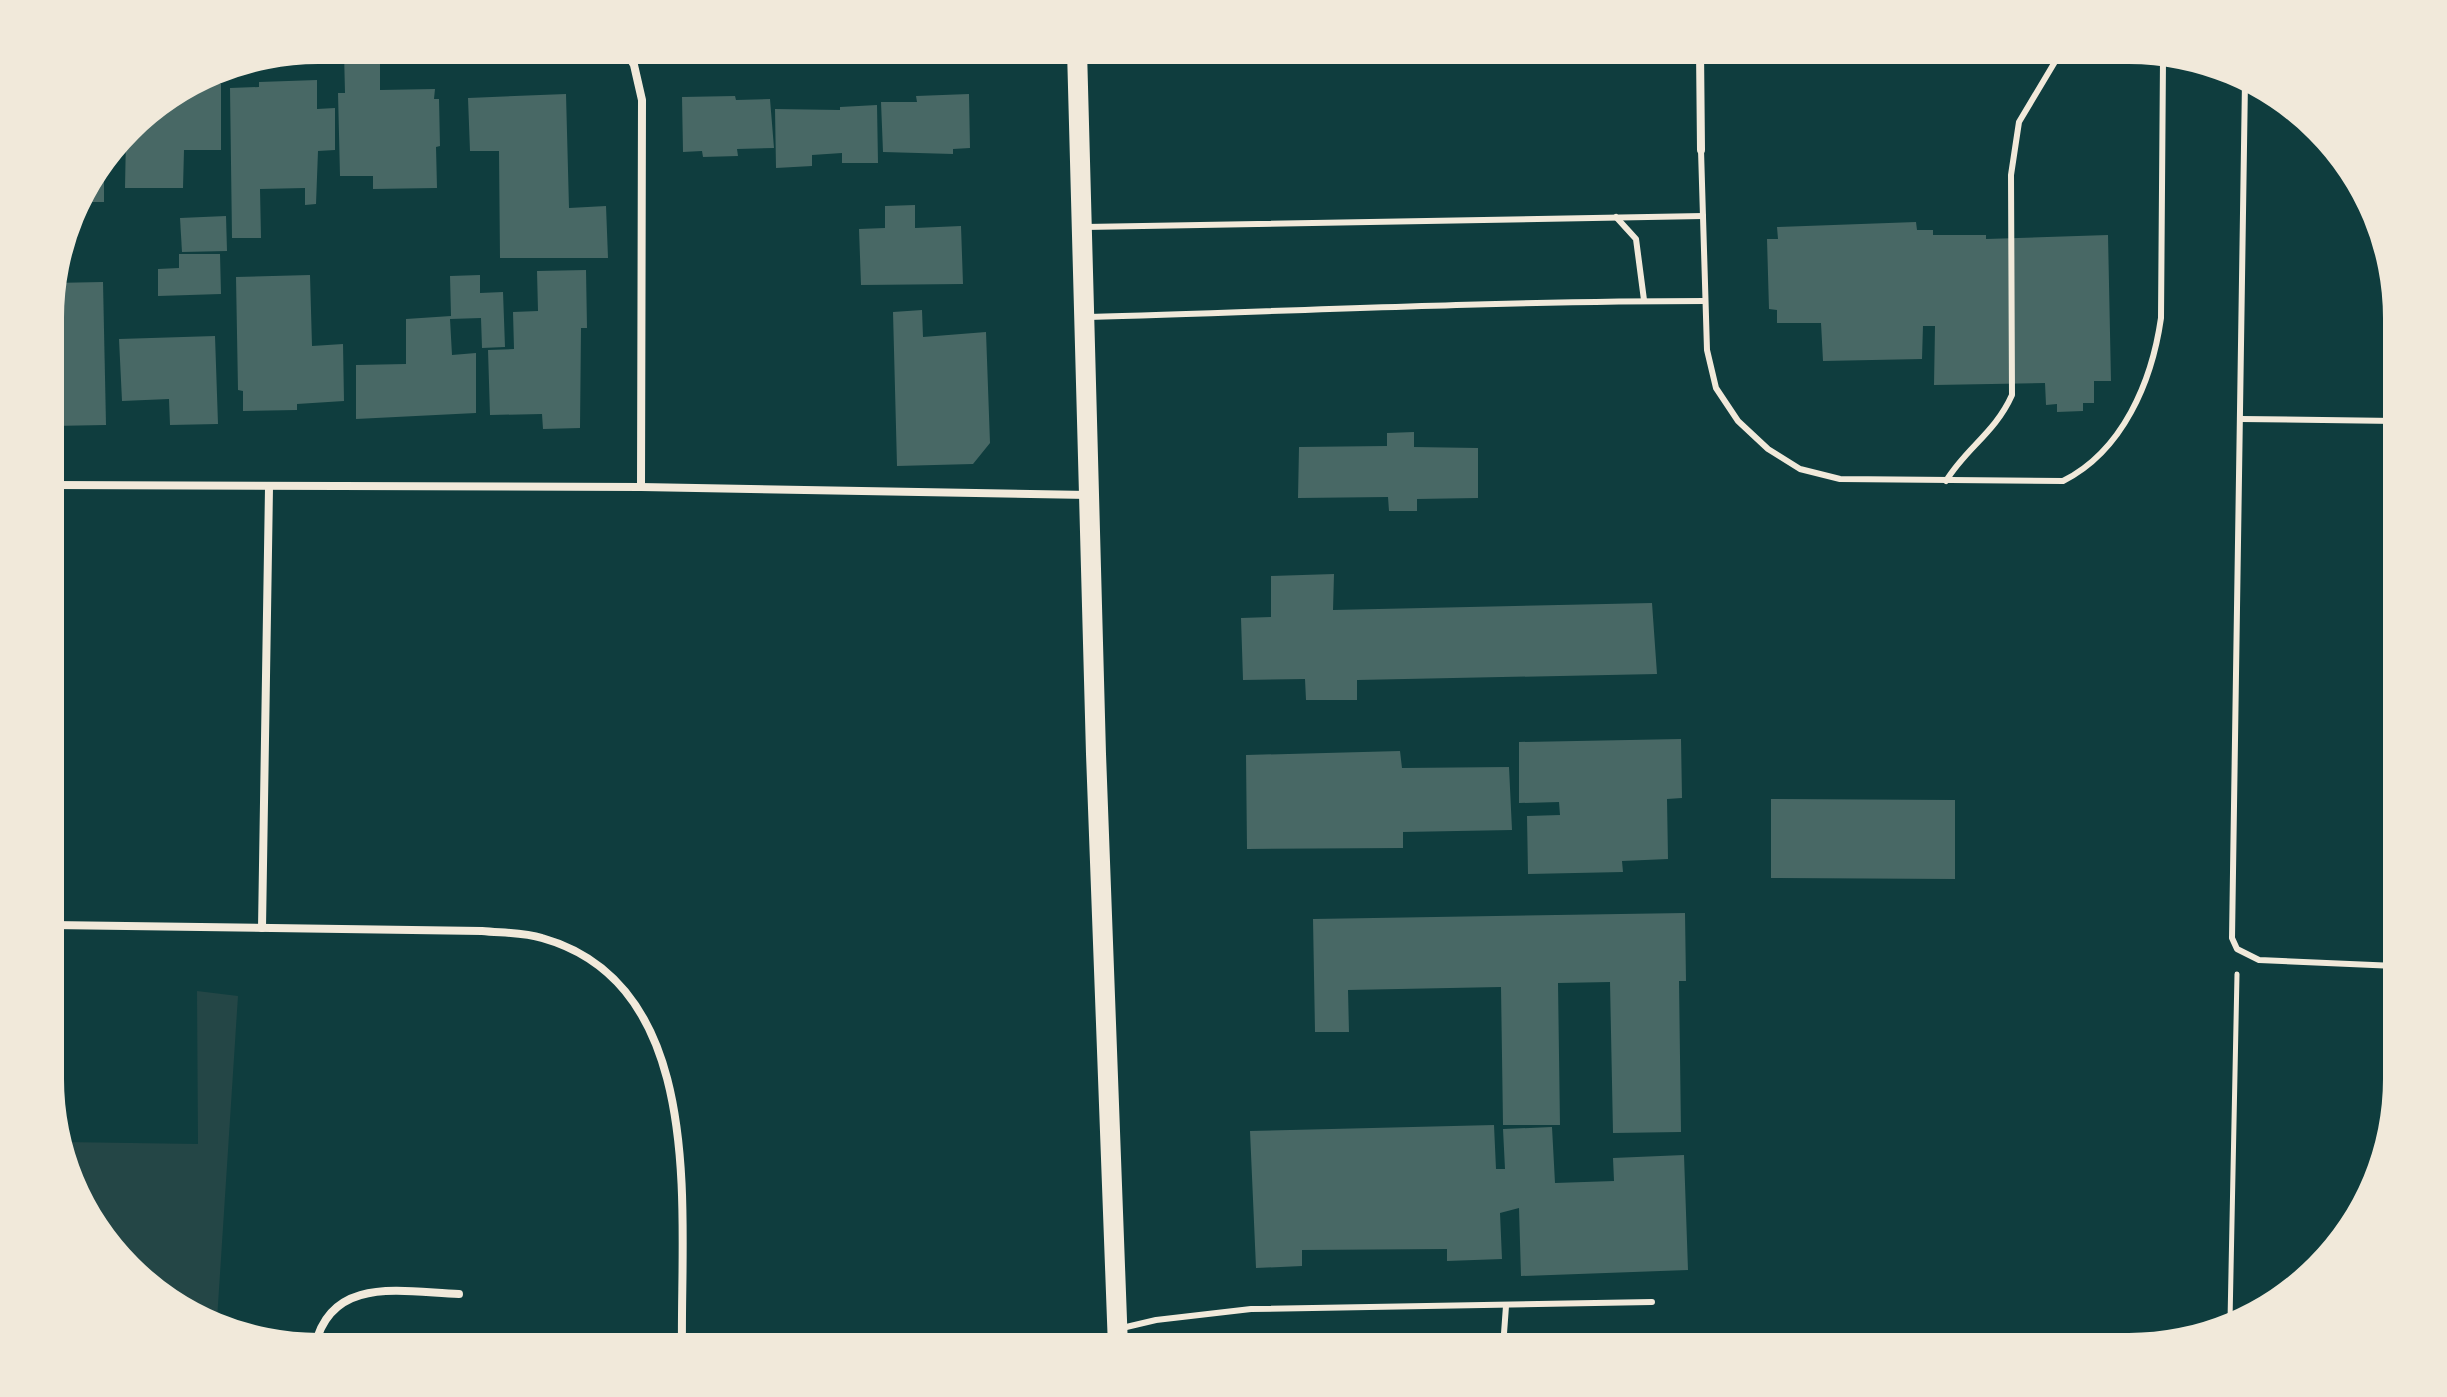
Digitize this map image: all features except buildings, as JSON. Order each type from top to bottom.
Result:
[{"type":"main road","points":[[1077,64],[1118,1333]]},
{"type":"street","points":[[633,64],[642,100],[641,487]]},
{"type":"street","points":[[1700,64],[1701,150]]},
{"type":"street","points":[[64,485],[641,487],[1090,495]]},
{"type":"street","points":[[262,928],[269,488]]},
{"type":"street","points":[[64,925],[482,931],[541,937],[584,955],[616,981],[650,1024],[669,1076],[678,1141],[682,1333]]},
{"type":"street","points":[[319,1333],[325,1316],[356,1294],[459,1294]]},
{"type":"lane","points":[[1946,482],[1961,457],[1980,444],[2001,418],[2012,395],[2011,175],[2019,122],[2054,64]]},
{"type":"lane","points":[[1701,150],[1707,350],[1716,388],[1738,421],[1768,449],[1800,469],[1840,479],[2063,481],[2086,470],[2115,437],[2139,397],[2155,357],[2161,318],[2163,66]]},
{"type":"lane","points":[[2245,92],[2232,938],[2237,949],[2259,960],[2382,965]]},
{"type":"lane","points":[[1082,227],[1703,216]]},
{"type":"lane","points":[[1616,217],[1636,239],[1644,300]]},
{"type":"lane","points":[[1084,317],[1388,310],[1516,301],[1705,301]]},
{"type":"lane","points":[[2241,419],[2382,421]]},
{"type":"lane","points":[[1129,1333],[1156,1320],[1251,1309],[1652,1302]]},
{"type":"lane","points":[[1504,1332],[1506,1306]]},
{"type":"path","points":[[2230,1312],[2237,949]]},
{"type":"shaded area","points":[[197,991],[238,996],[218,1312],[163,1281],[116,1234],[90,1191],[72,1142],[198,1144]]}]
